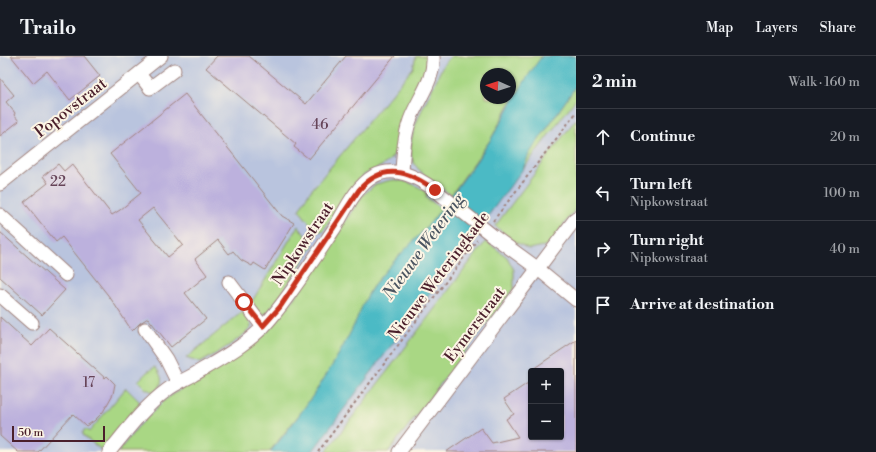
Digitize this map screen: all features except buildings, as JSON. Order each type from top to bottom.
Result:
[{"type":"street","name":"Popovstraat","points":[[0,184],[161,56]]},
{"type":"street","points":[[402,172],[407,128],[415,108],[429,82],[432,71],[433,56]]},
{"type":"street","points":[[432,71],[444,56]]},
{"type":"street","points":[[139,74],[150,88],[174,70]]},
{"type":"street","name":"Nipkowstraat","points":[[109,452],[145,409],[167,390],[239,346],[263,326],[280,307],[356,193],[365,182],[382,173],[402,172],[417,178],[537,268],[576,300]]},
{"type":"street","points":[[0,215],[66,276]]},
{"type":"street","name":"Eymerstraat","points":[[398,452],[576,218]]},
{"type":"street","points":[[228,282],[263,326]]},
{"type":"street","points":[[0,295],[32,323]]},
{"type":"street","points":[[145,329],[166,359],[178,383]]},
{"type":"path","name":"Nieuwe Weteringkade","points":[[493,221],[576,113]]},
{"type":"path","name":"Nieuwe Weteringkade","points":[[318,452],[478,240]]},
{"type":"shaded area","points":[[0,56],[576,56],[576,452],[0,452]]},
{"type":"green space","points":[[416,56],[426,56],[425,72],[419,88],[407,110],[396,152],[390,160],[382,166],[368,172],[360,178],[325,228],[322,231],[316,231],[299,210],[309,193],[413,68]]},
{"type":"green space","points":[[451,56],[542,56],[516,95],[516,68],[480,68],[480,104],[510,104],[491,139],[451,195],[430,180],[416,166],[411,152],[413,132],[445,62]]},
{"type":"green space","points":[[576,86],[576,99],[523,169],[529,154]]},
{"type":"green space","points":[[576,119],[576,208],[549,245],[529,249],[512,240],[495,226]]},
{"type":"green space","points":[[391,180],[407,182],[428,193],[426,197],[441,209],[430,224],[381,276],[371,289],[349,337],[332,367],[307,405],[269,452],[118,452],[137,428],[166,399],[266,333],[292,301],[363,195],[376,184]]},
{"type":"green space","points":[[298,226],[313,245],[279,298],[266,314],[261,315],[251,303]]},
{"type":"green space","points":[[486,241],[507,257],[514,270],[514,288],[388,452],[326,452]]},
{"type":"green space","points":[[242,312],[251,324],[251,328],[239,338],[200,363],[186,358]]},
{"type":"green space","points":[[155,367],[160,374],[162,381],[160,387],[153,392],[146,389],[138,381],[147,372]]},
{"type":"green space","points":[[126,388],[139,401],[140,405],[105,448],[100,449],[83,435],[83,431],[86,429],[89,432]]},
{"type":"water","name":"Nieuwe Wetering","points":[[542,56],[576,56],[576,86],[529,154],[523,169],[312,452],[270,452],[292,425],[331,368],[372,288],[388,267],[434,219],[479,157],[511,104],[516,104],[516,96]]},
{"type":"route","points":[[244,302],[263,326],[270,320],[359,190],[365,182],[374,176],[387,172],[402,172],[417,178],[435,190]]}]
